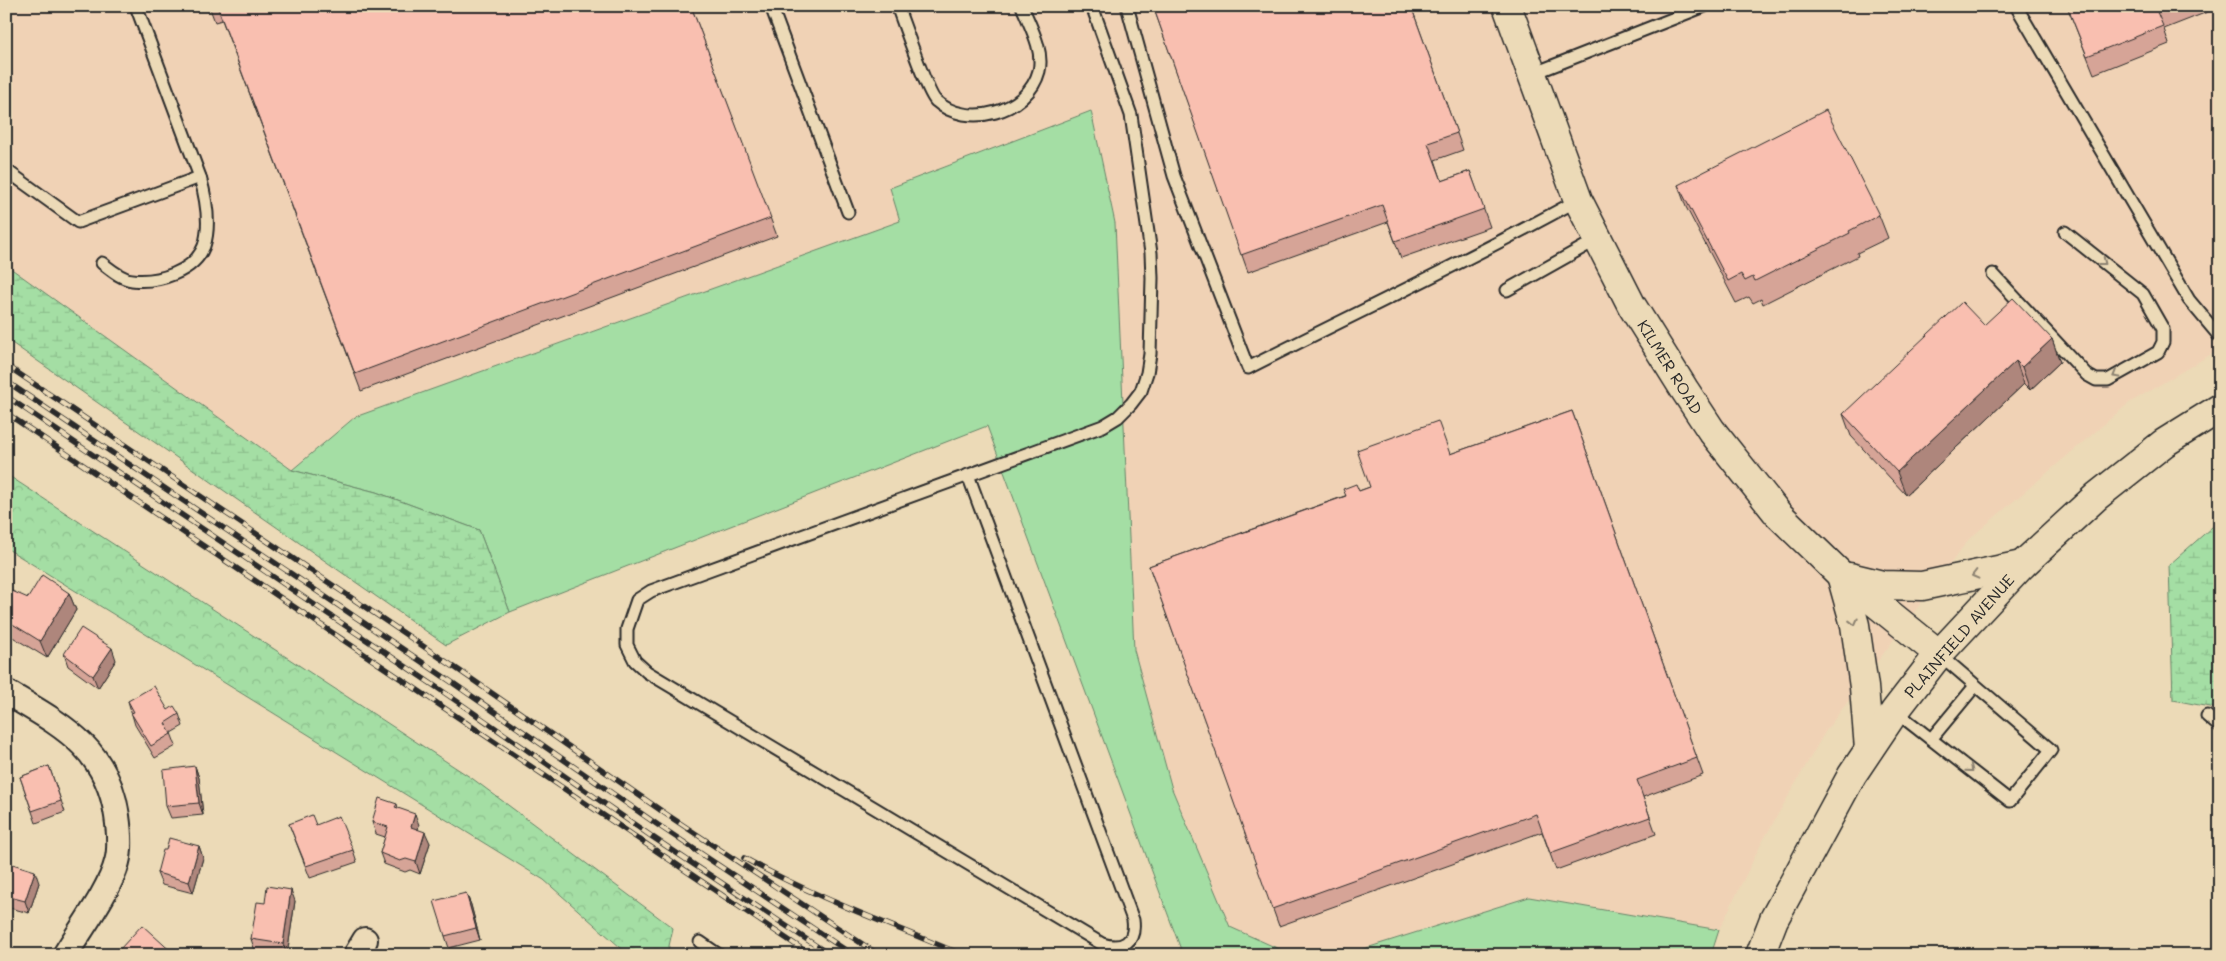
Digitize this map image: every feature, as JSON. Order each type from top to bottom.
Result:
[{"type":"street","name":"KILMER ROAD","points":[[1507,6],[1578,200],[1632,306],[1711,430],[1778,514],[1841,575],[1939,654]]},
{"type":"street","name":"PLAINFIELD AVENUE","points":[[1760,955],[1774,919],[1832,810],[1895,710],[1939,654],[2022,565],[2097,496],[2164,443],[2220,408]]},
{"type":"street","points":[[1869,749],[1858,643],[1841,575],[1883,586],[1922,586],[2022,565]]},
{"type":"street","points":[[6,692],[56,722],[81,741],[102,768],[115,799],[120,831],[118,862],[65,955]]},
{"type":"street","points":[[1774,919],[1777,955]]},
{"type":"lane","points":[[102,263],[130,280],[153,280],[172,275],[192,263],[204,246],[207,221],[205,196],[200,177],[136,6]]},
{"type":"lane","points":[[772,6],[848,212]]},
{"type":"lane","points":[[897,6],[934,100],[951,112],[967,116],[988,115],[1012,105],[1027,92],[1039,72],[1041,54],[1022,6]]},
{"type":"lane","points":[[968,475],[1133,920],[1134,929],[1132,936],[1123,946],[1113,947],[1102,944],[647,672],[635,661],[627,645],[627,629],[637,600],[651,591],[968,475],[1103,426],[1118,417],[1132,404],[1141,391],[1147,373],[1150,354],[1151,253],[1136,139],[1124,91],[1092,6]]},
{"type":"lane","points":[[1127,6],[1174,176],[1248,368],[1426,280],[1578,200]]},
{"type":"lane","points":[[1532,74],[1705,6]]},
{"type":"lane","points":[[2016,6],[2189,300],[2220,337]]},
{"type":"lane","points":[[6,170],[78,222],[200,177]]},
{"type":"lane","points":[[1993,274],[2087,375],[2096,380],[2108,380],[2158,352],[2163,342],[2163,329],[2143,294],[2065,232]]},
{"type":"lane","points":[[1507,290],[1598,239]]},
{"type":"lane","points":[[1895,710],[2010,801],[2051,750],[1939,654]]},
{"type":"lane","points":[[1932,738],[1975,686]]},
{"type":"lane","points":[[2207,716],[2220,727]]},
{"type":"lane","points":[[700,942],[719,955]]},
{"type":"shaded area","points":[[6,6],[2220,6],[2220,349],[2129,403],[1968,540],[1825,732],[1761,844],[1719,930],[1529,897],[1360,950],[1288,953],[1230,928],[1172,789],[1134,650],[1115,223],[1091,111],[890,188],[901,221],[355,417],[292,470],[6,265]]},
{"type":"green space","points":[[1091,111],[1115,223],[1134,650],[1172,789],[1230,927],[1288,953],[1360,950],[1529,897],[1719,930],[1711,955],[1183,955],[987,426],[510,612],[479,530],[376,492],[292,470],[355,417],[900,221],[890,188]]},
{"type":"green space","points":[[6,265],[292,470],[376,492],[479,530],[510,612],[446,645],[6,339]]},
{"type":"green space","points":[[6,474],[473,779],[673,928],[667,955],[629,955],[544,880],[6,548]]},
{"type":"green space","points":[[2220,520],[2220,709],[2173,700],[2169,565]]},
{"type":"building","points":[[217,6],[691,6],[771,218],[355,374]]},
{"type":"building","points":[[1153,6],[1411,6],[1457,133],[1428,143],[1442,181],[1470,171],[1484,209],[1395,241],[1382,205],[1241,255]]},
{"type":"building","points":[[2067,6],[2173,6],[2157,12],[2163,26],[2087,56]]},
{"type":"building","points":[[1826,110],[1879,215],[1849,231],[1850,233],[1755,281],[1753,277],[1745,281],[1741,274],[1728,281],[1678,185]]},
{"type":"building","points":[[2013,298],[2052,339],[2022,367],[2016,361],[1897,472],[1843,414],[1962,302],[1984,325]]},
{"type":"building","points":[[1572,411],[1697,758],[1637,780],[1650,817],[1550,853],[1536,814],[1272,909],[1149,566],[1346,496],[1343,489],[1356,484],[1359,491],[1370,487],[1357,450],[1438,421],[1450,454]]},
{"type":"building","points":[[42,575],[69,593],[40,641],[6,620],[6,601],[12,591],[28,598]]},
{"type":"building","points":[[81,628],[112,648],[93,676],[64,654]]},
{"type":"building","points":[[154,686],[168,710],[174,706],[179,714],[165,723],[171,734],[151,746],[131,713],[134,712],[128,701]]},
{"type":"building","points":[[49,766],[61,801],[32,811],[20,777]]},
{"type":"building","points":[[195,766],[199,803],[166,806],[163,770]]},
{"type":"building","points":[[379,798],[397,804],[395,807],[415,814],[411,827],[425,832],[416,862],[406,859],[400,861],[380,853],[388,827],[372,822]]},
{"type":"building","points":[[312,815],[316,825],[339,816],[353,850],[306,866],[289,824]]},
{"type":"building","points":[[169,838],[199,846],[189,882],[157,873],[163,850],[166,850]]},
{"type":"building","points":[[6,862],[35,871],[25,901],[6,896]]},
{"type":"building","points":[[267,886],[291,890],[283,944],[251,939],[257,902],[265,903]]},
{"type":"building","points":[[466,893],[476,928],[445,936],[434,901]]},
{"type":"building","points":[[142,925],[175,955],[127,955],[120,949]]},
{"type":"railway","points":[[6,365],[460,671],[666,814],[879,955]]},
{"type":"railway","points":[[6,381],[453,683],[658,825],[853,955]]},
{"type":"railway","points":[[6,396],[445,693],[651,836],[830,955]]},
{"type":"railway","points":[[6,413],[811,955]]},
{"type":"railway","points":[[744,858],[825,898],[963,955]]}]
